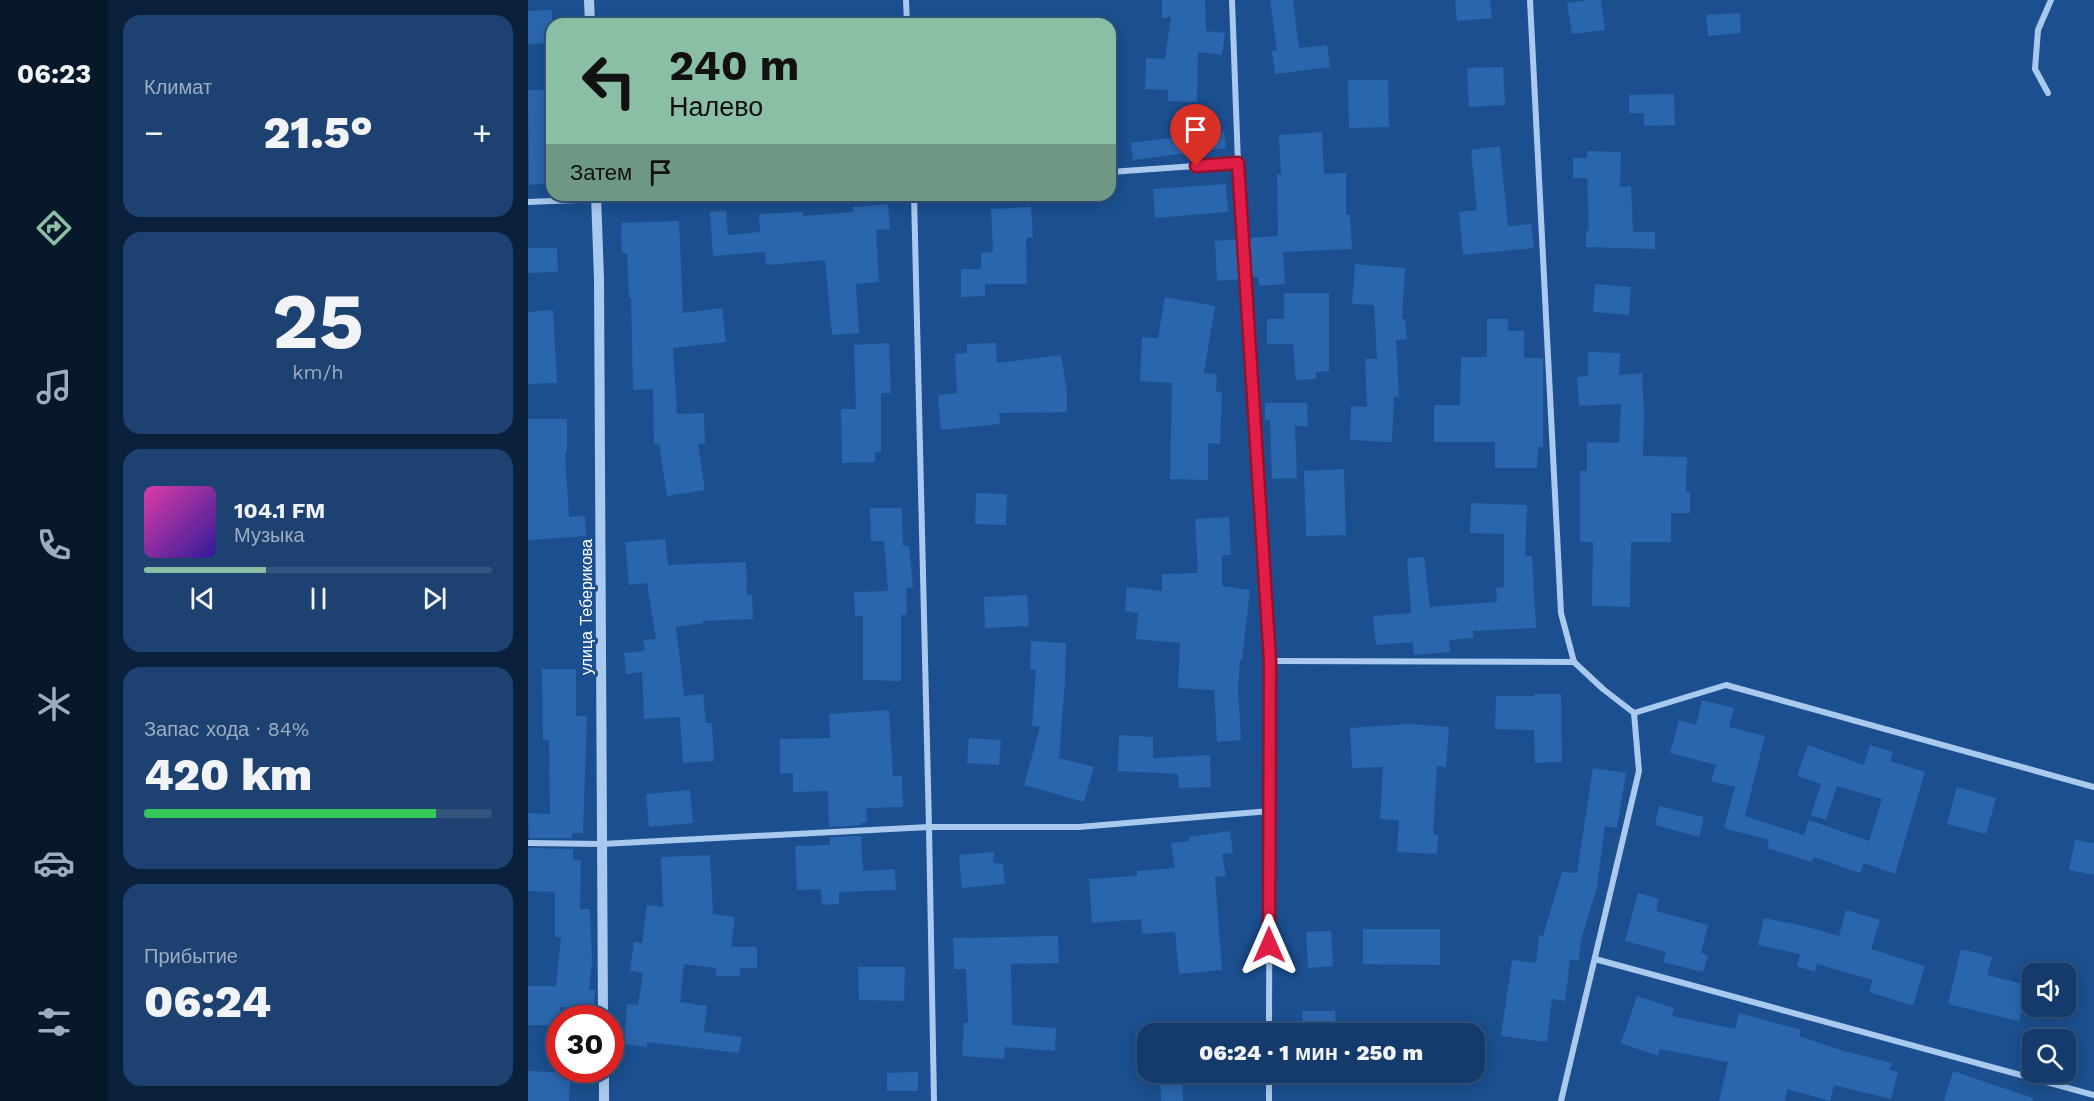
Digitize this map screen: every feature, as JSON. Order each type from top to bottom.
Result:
[{"type":"street","points":[[589,0],[590,18]]},
{"type":"street","points":[[906,0],[907,18]]},
{"type":"street","points":[[1232,0],[1238,163],[1270,661],[1269,1023]]},
{"type":"street","points":[[1530,0],[1562,613],[1574,662],[1634,712],[1639,771],[1561,1101]]},
{"type":"street","points":[[2048,93],[2035,69],[2038,30],[2050,0]]},
{"type":"street","points":[[1116,172],[1238,163]]},
{"type":"street","points":[[528,202],[546,201]]},
{"type":"street","name":"улица Теберикова","points":[[596,201],[599,279],[603,1005]]},
{"type":"street","points":[[914,201],[934,1101]]},
{"type":"street","points":[[1270,661],[1574,662]]},
{"type":"street","points":[[1634,712],[1726,685],[2094,787]]},
{"type":"street","points":[[528,843],[602,844],[929,827],[1079,827],[1270,811]]},
{"type":"street","points":[[1595,959],[2094,1095]]},
{"type":"street","points":[[604,1083],[604,1101]]},
{"type":"street","points":[[1269,1083],[1269,1101]]},
{"type":"building","points":[[1162,0],[1205,0],[1206,31],[1225,33],[1222,55],[1198,52],[1197,102],[1168,101],[1168,90],[1145,89],[1146,58],[1165,59],[1171,17],[1162,18]]},
{"type":"building","points":[[1270,0],[1293,0],[1299,48],[1327,45],[1330,67],[1275,74],[1272,51],[1277,50]]},
{"type":"building","points":[[1455,0],[1490,0],[1492,18],[1457,21]]},
{"type":"building","points":[[1601,0],[1605,30],[1572,34],[1567,3]]},
{"type":"building","points":[[552,10],[552,18],[546,18],[546,43],[528,44],[528,11]]},
{"type":"building","points":[[1740,13],[1741,33],[1708,36],[1706,15]]},
{"type":"building","points":[[1503,67],[1505,105],[1469,107],[1467,68]]},
{"type":"building","points":[[1348,80],[1388,80],[1389,127],[1349,128]]},
{"type":"building","points":[[528,90],[546,90],[546,184],[529,185]]},
{"type":"building","points":[[1674,94],[1675,125],[1644,126],[1644,113],[1629,113],[1629,95]]},
{"type":"building","points":[[1224,131],[1226,148],[1133,160],[1131,143]]},
{"type":"building","points":[[1322,132],[1324,174],[1346,173],[1346,215],[1350,215],[1352,249],[1283,252],[1285,284],[1259,286],[1258,277],[1251,277],[1248,238],[1278,236],[1277,174],[1281,174],[1279,135]]},
{"type":"building","points":[[1500,146],[1508,226],[1531,224],[1534,248],[1463,255],[1459,212],[1477,210],[1471,150]]},
{"type":"building","points":[[1587,151],[1621,152],[1620,187],[1631,186],[1633,232],[1655,232],[1655,249],[1586,247],[1586,231],[1589,231],[1587,178],[1573,178],[1573,158],[1587,158]]},
{"type":"building","points":[[1226,184],[1228,212],[1155,218],[1153,189]]},
{"type":"building","points":[[888,204],[890,229],[876,230],[879,282],[856,284],[859,333],[832,335],[825,260],[766,265],[765,252],[713,256],[710,212],[726,211],[728,235],[760,232],[759,214],[803,212],[803,216],[854,212],[853,207]]},
{"type":"building","points":[[1031,207],[1033,237],[1026,238],[1027,284],[985,284],[985,296],[961,297],[961,269],[981,269],[981,253],[993,252],[991,209]]},
{"type":"building","points":[[679,221],[683,313],[722,308],[726,342],[673,348],[677,414],[704,413],[705,444],[698,444],[705,490],[667,496],[659,444],[654,445],[653,389],[633,390],[631,298],[629,298],[627,253],[622,253],[621,223]]},
{"type":"building","points":[[1238,239],[1240,279],[1217,281],[1215,241]]},
{"type":"building","points":[[528,248],[557,248],[558,272],[528,273]]},
{"type":"building","points":[[1355,264],[1405,268],[1402,319],[1405,319],[1407,339],[1396,340],[1399,397],[1394,397],[1392,442],[1350,440],[1351,406],[1367,407],[1365,359],[1377,359],[1374,305],[1352,304]]},
{"type":"building","points":[[1595,284],[1631,287],[1629,315],[1593,312]]},
{"type":"building","points":[[1284,293],[1329,293],[1329,371],[1316,372],[1316,379],[1296,380],[1293,344],[1267,344],[1267,319],[1284,319]]},
{"type":"building","points":[[1165,297],[1215,306],[1204,373],[1217,374],[1216,391],[1222,392],[1220,444],[1208,443],[1208,480],[1170,479],[1172,383],[1140,381],[1142,337],[1158,338]]},
{"type":"building","points":[[553,310],[557,383],[528,384],[528,312]]},
{"type":"building","points":[[1487,319],[1508,319],[1508,331],[1524,331],[1524,358],[1543,358],[1543,447],[1538,447],[1537,468],[1495,468],[1495,442],[1434,442],[1434,405],[1460,405],[1461,357],[1487,357]]},
{"type":"building","points":[[889,343],[891,393],[881,393],[881,452],[875,452],[875,462],[842,463],[841,409],[856,409],[854,345]]},
{"type":"building","points":[[996,343],[997,363],[1061,355],[1067,391],[1067,412],[999,413],[1000,424],[941,430],[938,395],[957,393],[955,354],[967,353],[967,344]]},
{"type":"building","points":[[1588,352],[1620,353],[1619,375],[1642,373],[1643,456],[1687,457],[1686,492],[1690,492],[1690,513],[1671,513],[1671,542],[1631,542],[1630,607],[1592,606],[1593,542],[1580,542],[1580,471],[1587,471],[1587,442],[1619,443],[1621,404],[1579,406],[1577,377],[1588,376]]},
{"type":"building","points":[[1265,403],[1307,403],[1308,426],[1295,426],[1297,478],[1272,479],[1270,420],[1265,420]]},
{"type":"building","points":[[528,419],[567,419],[567,453],[565,453],[569,517],[585,516],[586,536],[528,540]]},
{"type":"building","points":[[1344,469],[1346,535],[1306,536],[1304,471]]},
{"type":"building","points":[[976,493],[1007,494],[1006,525],[975,524]]},
{"type":"building","points":[[1471,503],[1527,505],[1525,556],[1532,556],[1536,628],[1473,631],[1474,638],[1449,640],[1450,652],[1414,655],[1413,642],[1376,645],[1373,616],[1411,613],[1407,558],[1424,557],[1430,607],[1497,602],[1496,588],[1504,587],[1504,534],[1470,533]]},
{"type":"building","points":[[870,508],[902,508],[903,546],[909,546],[913,587],[906,588],[907,615],[901,615],[901,681],[863,680],[863,616],[855,616],[854,592],[888,591],[884,541],[871,541]]},
{"type":"building","points":[[1229,517],[1231,555],[1222,555],[1222,586],[1250,590],[1238,690],[1241,740],[1217,742],[1214,690],[1178,688],[1180,643],[1136,639],[1138,613],[1125,611],[1127,587],[1162,591],[1162,574],[1198,573],[1195,519]]},
{"type":"building","points":[[665,539],[668,565],[746,562],[747,595],[752,595],[753,619],[703,621],[704,623],[676,627],[684,696],[703,694],[706,723],[712,723],[714,761],[683,763],[680,717],[644,719],[642,672],[626,674],[624,653],[645,651],[643,640],[656,639],[647,583],[629,585],[625,542]]},
{"type":"building","points":[[1027,595],[1029,626],[985,628],[984,597]]},
{"type":"building","points":[[1031,641],[1066,643],[1059,758],[1094,767],[1084,802],[1024,785],[1040,727],[1032,726],[1036,670],[1030,669]]},
{"type":"building","points":[[542,669],[576,669],[576,716],[587,716],[583,833],[572,833],[572,838],[529,838],[528,813],[550,814],[549,740],[543,740]]},
{"type":"building","points":[[1534,694],[1561,694],[1562,762],[1535,763],[1534,730],[1495,729],[1496,696],[1534,696]]},
{"type":"building","points":[[1702,700],[1734,708],[1729,727],[1765,736],[1745,816],[1804,835],[1809,820],[1869,841],[1882,799],[1837,786],[1826,820],[1811,815],[1821,784],[1797,776],[1808,745],[1864,765],[1870,745],[1893,752],[1890,761],[1925,772],[1895,874],[1864,863],[1860,873],[1814,857],[1812,862],[1767,848],[1769,840],[1724,828],[1735,787],[1711,781],[1716,765],[1670,753],[1679,720],[1696,725]]},
{"type":"building","points":[[889,710],[893,776],[902,776],[903,807],[866,808],[867,822],[861,825],[829,827],[828,791],[793,792],[793,773],[780,774],[780,739],[830,738],[829,714]]},
{"type":"building","points":[[1409,724],[1449,727],[1446,767],[1437,766],[1433,834],[1438,835],[1437,854],[1397,852],[1399,820],[1380,819],[1383,767],[1352,768],[1350,728]]},
{"type":"building","points":[[1119,735],[1153,737],[1153,758],[1210,755],[1211,787],[1179,788],[1178,774],[1118,771]]},
{"type":"building","points":[[969,738],[1001,740],[999,765],[967,763]]},
{"type":"building","points":[[1593,768],[1626,773],[1617,828],[1605,826],[1597,887],[1581,940],[1579,960],[1570,960],[1565,1001],[1552,999],[1547,1042],[1501,1036],[1512,960],[1536,963],[1539,935],[1543,936],[1562,872],[1577,873]]},
{"type":"building","points":[[1957,787],[1996,798],[1986,834],[1947,824]]},
{"type":"building","points":[[690,790],[693,823],[649,827],[646,794]]},
{"type":"building","points":[[1659,806],[1704,817],[1699,837],[1655,825]]},
{"type":"building","points":[[1230,831],[1233,853],[1222,854],[1226,876],[1215,877],[1222,970],[1179,974],[1175,932],[1142,934],[1141,919],[1092,923],[1089,879],[1137,876],[1137,871],[1175,868],[1171,843],[1190,841],[1189,837]]},
{"type":"building","points":[[861,836],[863,871],[895,869],[896,890],[839,892],[839,904],[822,905],[821,889],[797,890],[795,846],[830,845],[830,837]]},
{"type":"building","points":[[2075,840],[2094,843],[2094,875],[2069,870]]},
{"type":"building","points":[[528,848],[573,849],[573,860],[581,860],[580,909],[590,909],[592,961],[589,990],[595,990],[594,1005],[546,1005],[546,1025],[528,1025],[528,986],[556,986],[561,937],[555,937],[555,892],[528,891]]},
{"type":"building","points":[[994,852],[993,863],[1003,864],[1005,884],[962,888],[959,855]]},
{"type":"building","points":[[710,855],[713,914],[735,917],[731,947],[757,947],[757,968],[740,968],[740,976],[716,976],[716,968],[684,964],[680,1002],[707,1006],[704,1032],[742,1037],[739,1053],[647,1042],[647,1047],[624,1044],[627,1004],[638,1005],[643,973],[630,971],[634,942],[642,943],[647,905],[663,907],[661,857]]},
{"type":"building","points":[[1638,893],[1659,899],[1656,911],[1708,925],[1701,953],[1708,955],[1703,972],[1663,962],[1666,952],[1625,941]]},
{"type":"building","points":[[1846,910],[1880,920],[1871,949],[1925,966],[1913,1006],[1869,992],[1873,980],[1817,964],[1815,972],[1797,966],[1800,954],[1758,945],[1764,918],[1839,936]]},
{"type":"building","points":[[1363,929],[1440,929],[1440,965],[1363,964]]},
{"type":"building","points":[[1331,931],[1333,966],[1308,968],[1306,932]]},
{"type":"building","points":[[1058,936],[1059,963],[1011,964],[1012,1025],[1056,1028],[1055,1051],[1005,1047],[1004,1059],[962,1056],[964,1022],[968,1023],[966,969],[954,969],[953,938]]},
{"type":"building","points":[[1961,949],[1992,957],[1987,975],[2022,984],[2022,1009],[2019,1021],[1948,1004]]},
{"type":"building","points":[[858,967],[905,967],[904,1001],[859,1000]]},
{"type":"building","points":[[1637,996],[1674,1008],[1672,1016],[1735,1029],[1739,1013],[1801,1030],[1799,1036],[1844,1051],[1892,1063],[1889,1070],[1898,1072],[1891,1099],[1834,1085],[1830,1101],[1787,1089],[1785,1101],[1719,1101],[1728,1062],[1660,1049],[1658,1056],[1621,1043]]},
{"type":"building","points":[[1302,1011],[1335,1011],[1336,1023],[1303,1023]]},
{"type":"building","points":[[528,1071],[546,1072],[546,1083],[570,1083],[569,1101],[528,1101]]},
{"type":"building","points":[[1953,1071],[2033,1098],[2033,1101],[1944,1101]]},
{"type":"building","points":[[918,1072],[918,1091],[887,1091],[887,1073]]},
{"type":"building","points":[[1160,1083],[1182,1083],[1183,1101],[1161,1101]]},
{"type":"route","points":[[1196,166],[1238,163],[1270,661],[1269,945]]}]
